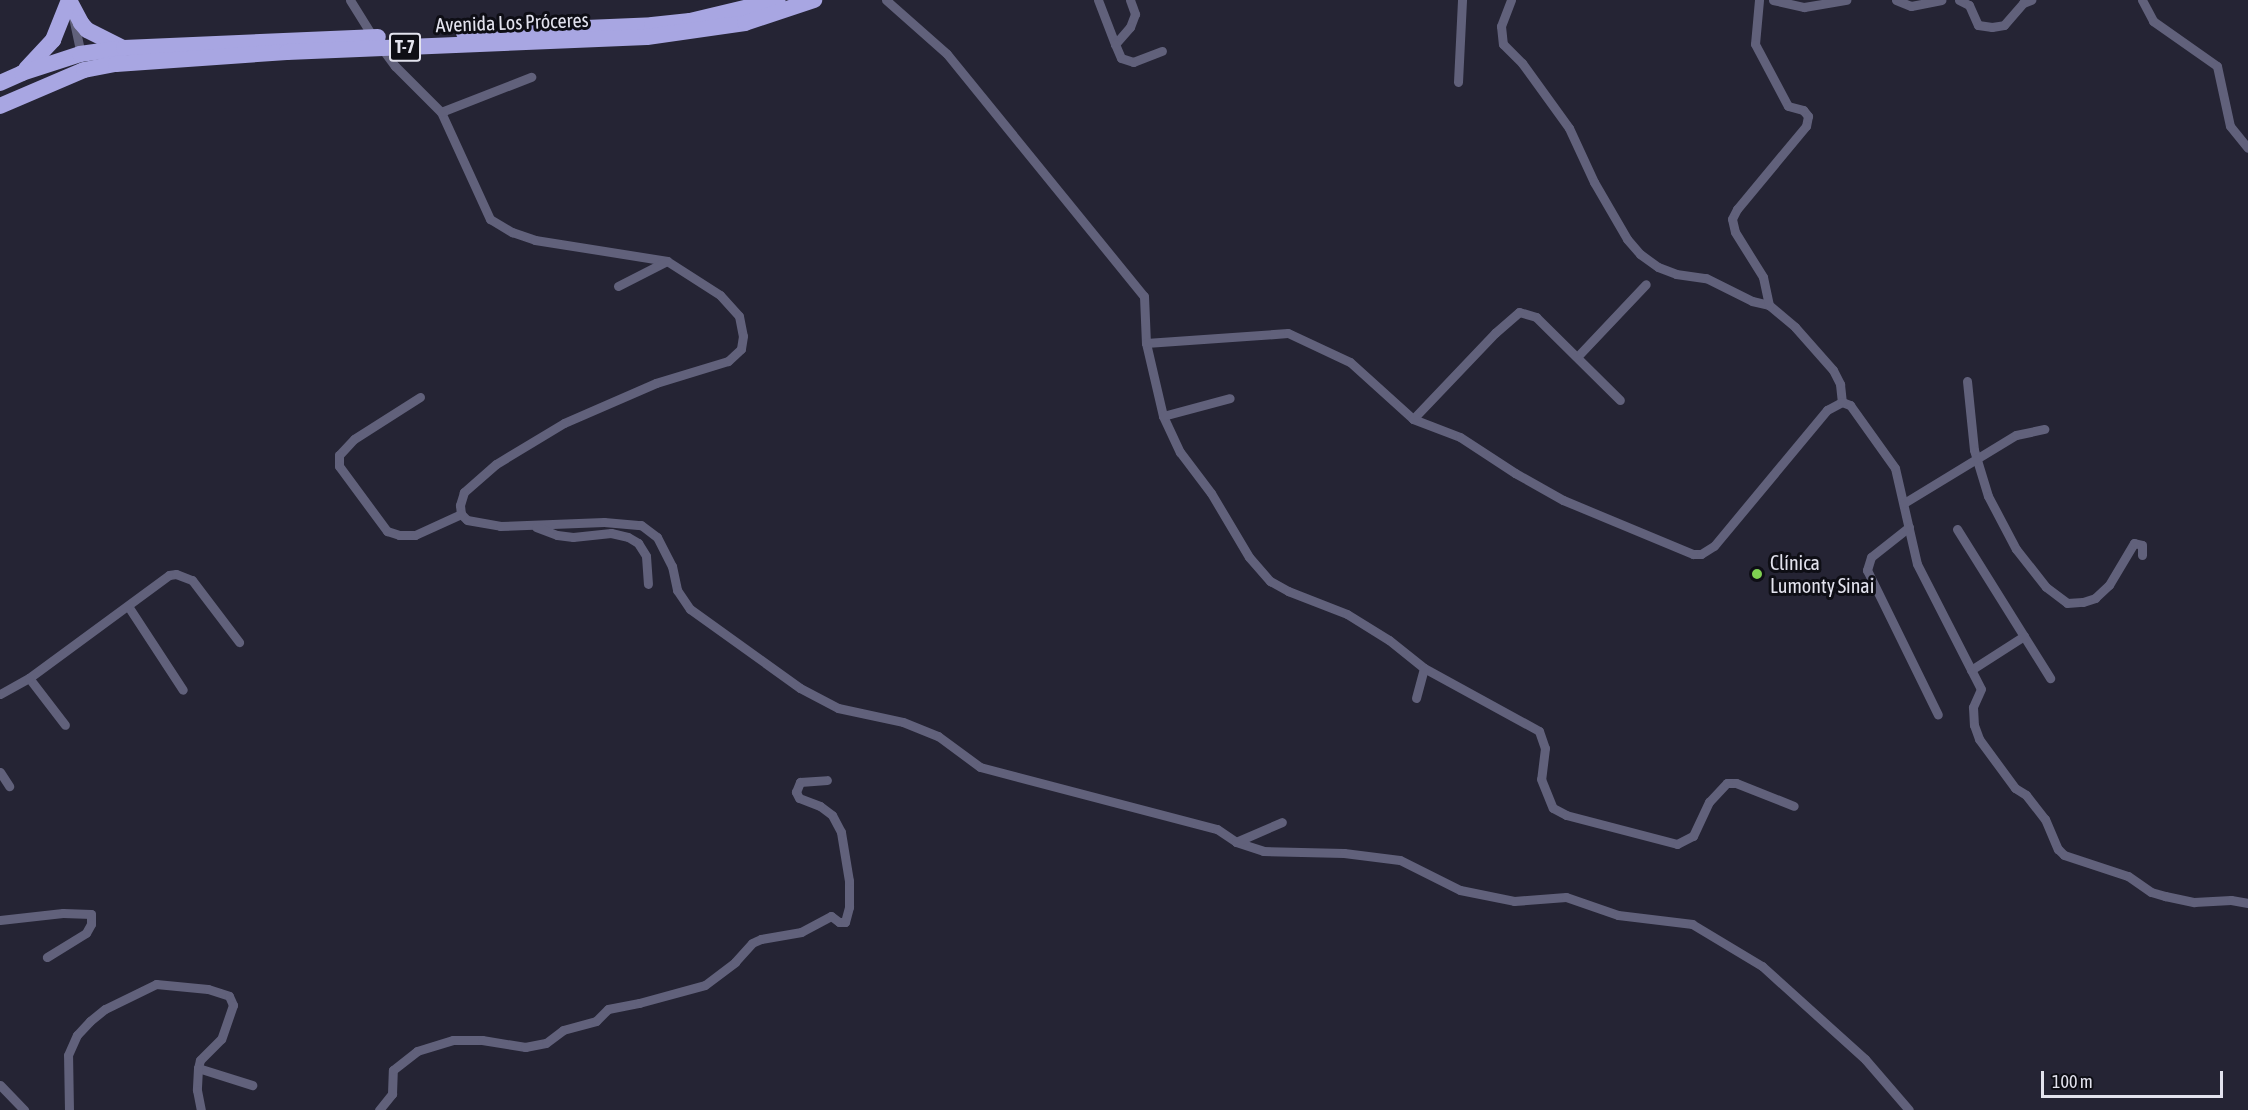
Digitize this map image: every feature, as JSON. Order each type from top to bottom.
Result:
[{"type":"highway","points":[[69,0],[87,30],[124,48]]},
{"type":"highway","name":"T-7","points":[[22,73],[53,40],[69,0]]},
{"type":"highway","name":"Avenida Los Próceres","points":[[0,106],[82,62],[147,60],[377,42],[651,25],[690,21],[778,0]]},
{"type":"highway","name":"Avenida Los Próceres","points":[[0,83],[22,73],[82,62],[124,48],[647,37],[745,23],[814,0]]},
{"type":"street","points":[[69,0],[82,62]]},
{"type":"street","points":[[350,0],[395,66],[441,112],[490,219],[512,232],[535,240],[666,261],[720,295],[739,316],[743,336],[741,350],[728,361],[656,383],[564,423],[496,464],[464,492],[460,505],[461,514],[466,520],[481,524],[531,525],[604,522],[641,525],[657,537],[672,566],[677,590],[690,609],[800,688],[838,708],[903,722],[938,736],[980,768],[1217,828],[1236,842],[1263,851],[1344,853],[1400,861],[1460,890],[1492,897],[1514,901],[1566,897],[1618,915],[1692,924],[1762,966],[1864,1059],[1909,1110]]},
{"type":"street","points":[[886,0],[946,54],[1144,296],[1146,344],[1163,416],[1180,452],[1211,493],[1249,557],[1270,581],[1288,591],[1347,614],[1389,640],[1424,668],[1539,731],[1545,748],[1541,779],[1553,808],[1566,815],[1677,844],[1694,836],[1710,802],[1727,783],[1736,783],[1794,806]]},
{"type":"street","points":[[1098,0],[1121,58],[1133,62],[1162,51]]},
{"type":"street","points":[[1115,44],[1130,27],[1135,14],[1130,0]]},
{"type":"street","points":[[1458,82],[1462,0]]},
{"type":"street","points":[[1512,0],[1501,27],[1503,44],[1521,63],[1569,128],[1594,182],[1628,239],[1640,254],[1658,267],[1676,274],[1706,278],[1752,302],[1770,305],[1795,327],[1828,363],[1837,377],[1842,402]]},
{"type":"street","points":[[1759,0],[1755,44],[1788,106],[1803,110],[1808,116],[1806,126],[1737,209],[1732,219],[1736,232],[1762,277],[1770,305]]},
{"type":"street","points":[[1773,0],[1804,7],[1846,0]]},
{"type":"street","points":[[1896,0],[1911,6],[1941,0]]},
{"type":"street","points":[[1959,0],[1969,5],[1978,25],[1992,27],[2004,26],[2023,3],[2031,0]]},
{"type":"street","points":[[2142,0],[2153,21],[2217,66],[2230,126],[2248,148]]},
{"type":"street","points":[[441,112],[531,77]]},
{"type":"street","points":[[618,286],[666,261]]},
{"type":"street","points":[[1577,357],[1646,284]]},
{"type":"street","points":[[1413,420],[1495,333],[1519,312],[1536,317],[1620,400]]},
{"type":"street","points":[[1146,344],[1288,333],[1350,362],[1413,420],[1460,437],[1515,473],[1563,500],[1693,554],[1701,554],[1714,546],[1827,410],[1842,402],[1850,405],[1890,460],[1904,503],[1917,564],[1981,689],[1973,707],[1974,725],[1979,739],[2015,788],[2026,795],[2045,819],[2053,840],[2064,855],[2128,876],[2151,892],[2165,896],[2194,902],[2231,900],[2248,903]]},
{"type":"street","points":[[1967,381],[1976,459],[1988,496],[2016,549],[2034,574],[2063,601],[2074,604],[2095,598],[2114,578],[2134,543],[2138,542],[2142,545],[2142,555]]},
{"type":"street","points":[[420,397],[354,439],[339,455],[339,466],[387,531],[399,536],[415,535],[461,514]]},
{"type":"street","points":[[1163,416],[1230,398]]},
{"type":"street","points":[[1904,503],[2023,432],[2044,429]]},
{"type":"street","points":[[531,525],[557,535],[573,537],[612,534],[627,537],[638,543],[646,556],[648,584]]},
{"type":"street","points":[[1909,527],[1871,558],[1867,570],[1938,715]]},
{"type":"street","points":[[1957,529],[2050,678]]},
{"type":"street","points":[[0,694],[29,678],[169,575],[184,576],[192,580],[239,642]]},
{"type":"street","points":[[128,606],[183,690]]},
{"type":"street","points":[[1971,670],[2024,636]]},
{"type":"street","points":[[1416,698],[1424,668]]},
{"type":"street","points":[[29,678],[64,725]]},
{"type":"street","points":[[0,772],[9,786]]},
{"type":"street","points":[[379,1110],[392,1094],[393,1070],[417,1051],[453,1040],[482,1040],[525,1047],[546,1043],[563,1030],[596,1021],[608,1009],[695,989],[735,962],[752,943],[761,939],[801,932],[831,916],[839,922],[845,922],[849,907],[849,881],[841,832],[832,815],[820,806],[799,798],[796,792],[800,782],[827,780]]},
{"type":"street","points":[[1236,842],[1282,822]]},
{"type":"street","points":[[0,920],[63,913],[91,914],[92,924],[86,933],[47,957]]},
{"type":"street","points":[[69,1110],[68,1055],[77,1035],[90,1020],[105,1009],[156,984],[208,990],[229,996],[233,1005],[221,1038],[200,1060],[197,1090],[201,1110]]},
{"type":"street","points":[[198,1068],[252,1085]]},
{"type":"street","points":[[0,1085],[24,1110]]},
{"type":"place","name":"Clínica Lumonty Sinai","points":[[1757,574]]}]
